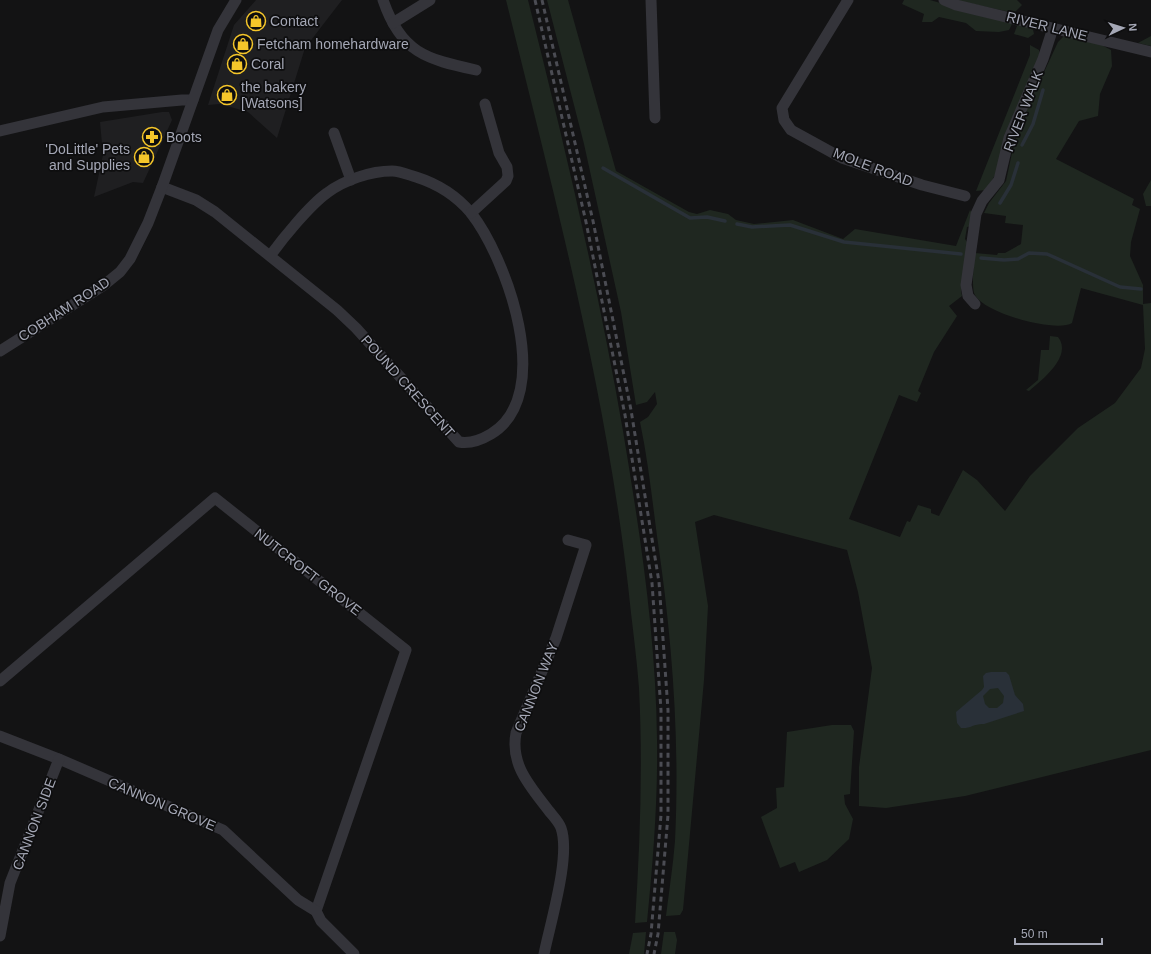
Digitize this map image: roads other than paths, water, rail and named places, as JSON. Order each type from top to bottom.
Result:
[{"type":"street","name":"COBHAM ROAD","points":[[0,351],[104,285],[120,272],[130,259],[139,243],[162,187],[218,30],[236,0]]},
{"type":"street","points":[[382,0],[393,23],[402,37],[412,48],[423,55],[447,64],[476,70]]},
{"type":"street","points":[[393,23],[430,0]]},
{"type":"street","points":[[651,0],[655,118]]},
{"type":"street","name":"MOLE ROAD","points":[[848,0],[782,108],[784,120],[791,130],[842,158],[922,185],[965,196]]},
{"type":"street","name":"RIVER LANE","points":[[944,0],[956,5],[1151,52]]},
{"type":"street","name":"RIVER WALK","points":[[975,304],[968,296],[966,285],[976,214],[982,201],[999,180],[1009,138],[1043,59],[1053,28]]},
{"type":"street","points":[[0,130],[103,107],[193,100]]},
{"type":"street","points":[[471,213],[506,181],[508,176],[506,167],[499,153],[485,104]]},
{"type":"street","points":[[334,133],[351,180]]},
{"type":"street","name":"POUND CRESCENT","points":[[162,187],[206,206],[270,256],[356,328],[459,442],[467,443],[477,441],[495,432],[510,415],[518,394],[523,368],[520,331],[510,289],[496,255],[471,213],[443,188],[431,182],[394,171],[379,172],[351,180],[327,192],[316,202],[270,256]]},
{"type":"street","name":"NUTCROFT GROVE","points":[[0,681],[215,498],[406,650],[316,911]]},
{"type":"street","name":"CANNON WAY","points":[[544,954],[563,862],[565,844],[561,827],[528,783],[517,762],[513,746],[516,733],[556,638],[586,545],[568,540]]},
{"type":"street","name":"CANNON GROVE","points":[[0,736],[59,759],[223,830],[298,900],[316,911],[321,921],[354,954]]},
{"type":"street","name":"CANNON SIDE","points":[[0,936],[10,883],[59,759]]},
{"type":"waterway","points":[[1022,145],[1033,124],[1043,90]]},
{"type":"waterway","points":[[1000,203],[1011,185],[1018,163]]},
{"type":"waterway","points":[[603,168],[690,218],[707,217],[725,221]]},
{"type":"waterway","points":[[737,224],[752,227],[790,225],[844,242],[961,254]]},
{"type":"waterway","points":[[981,258],[1004,260],[1018,259],[1029,253],[1047,254],[1120,287],[1141,289]]},
{"type":"railway","points":[[535,0],[586,222],[625,415],[652,583],[661,710],[661,815],[651,934],[647,954]]},
{"type":"railway","points":[[542,0],[593,221],[631,410],[659,582],[668,710],[668,815],[658,934],[654,954]]},
{"type":"place","name":"Contact","points":[[256,21]]},
{"type":"place","name":"Fetcham homehardware","points":[[243,44]]},
{"type":"place","name":"Coral","points":[[237,64]]},
{"type":"place","name":"the bakery [Watsons]","points":[[227,95]]},
{"type":"place","name":"Boots","points":[[152,137]]},
{"type":"place","name":"'DoLittle' Pets and Supplies","points":[[144,157]]}]
